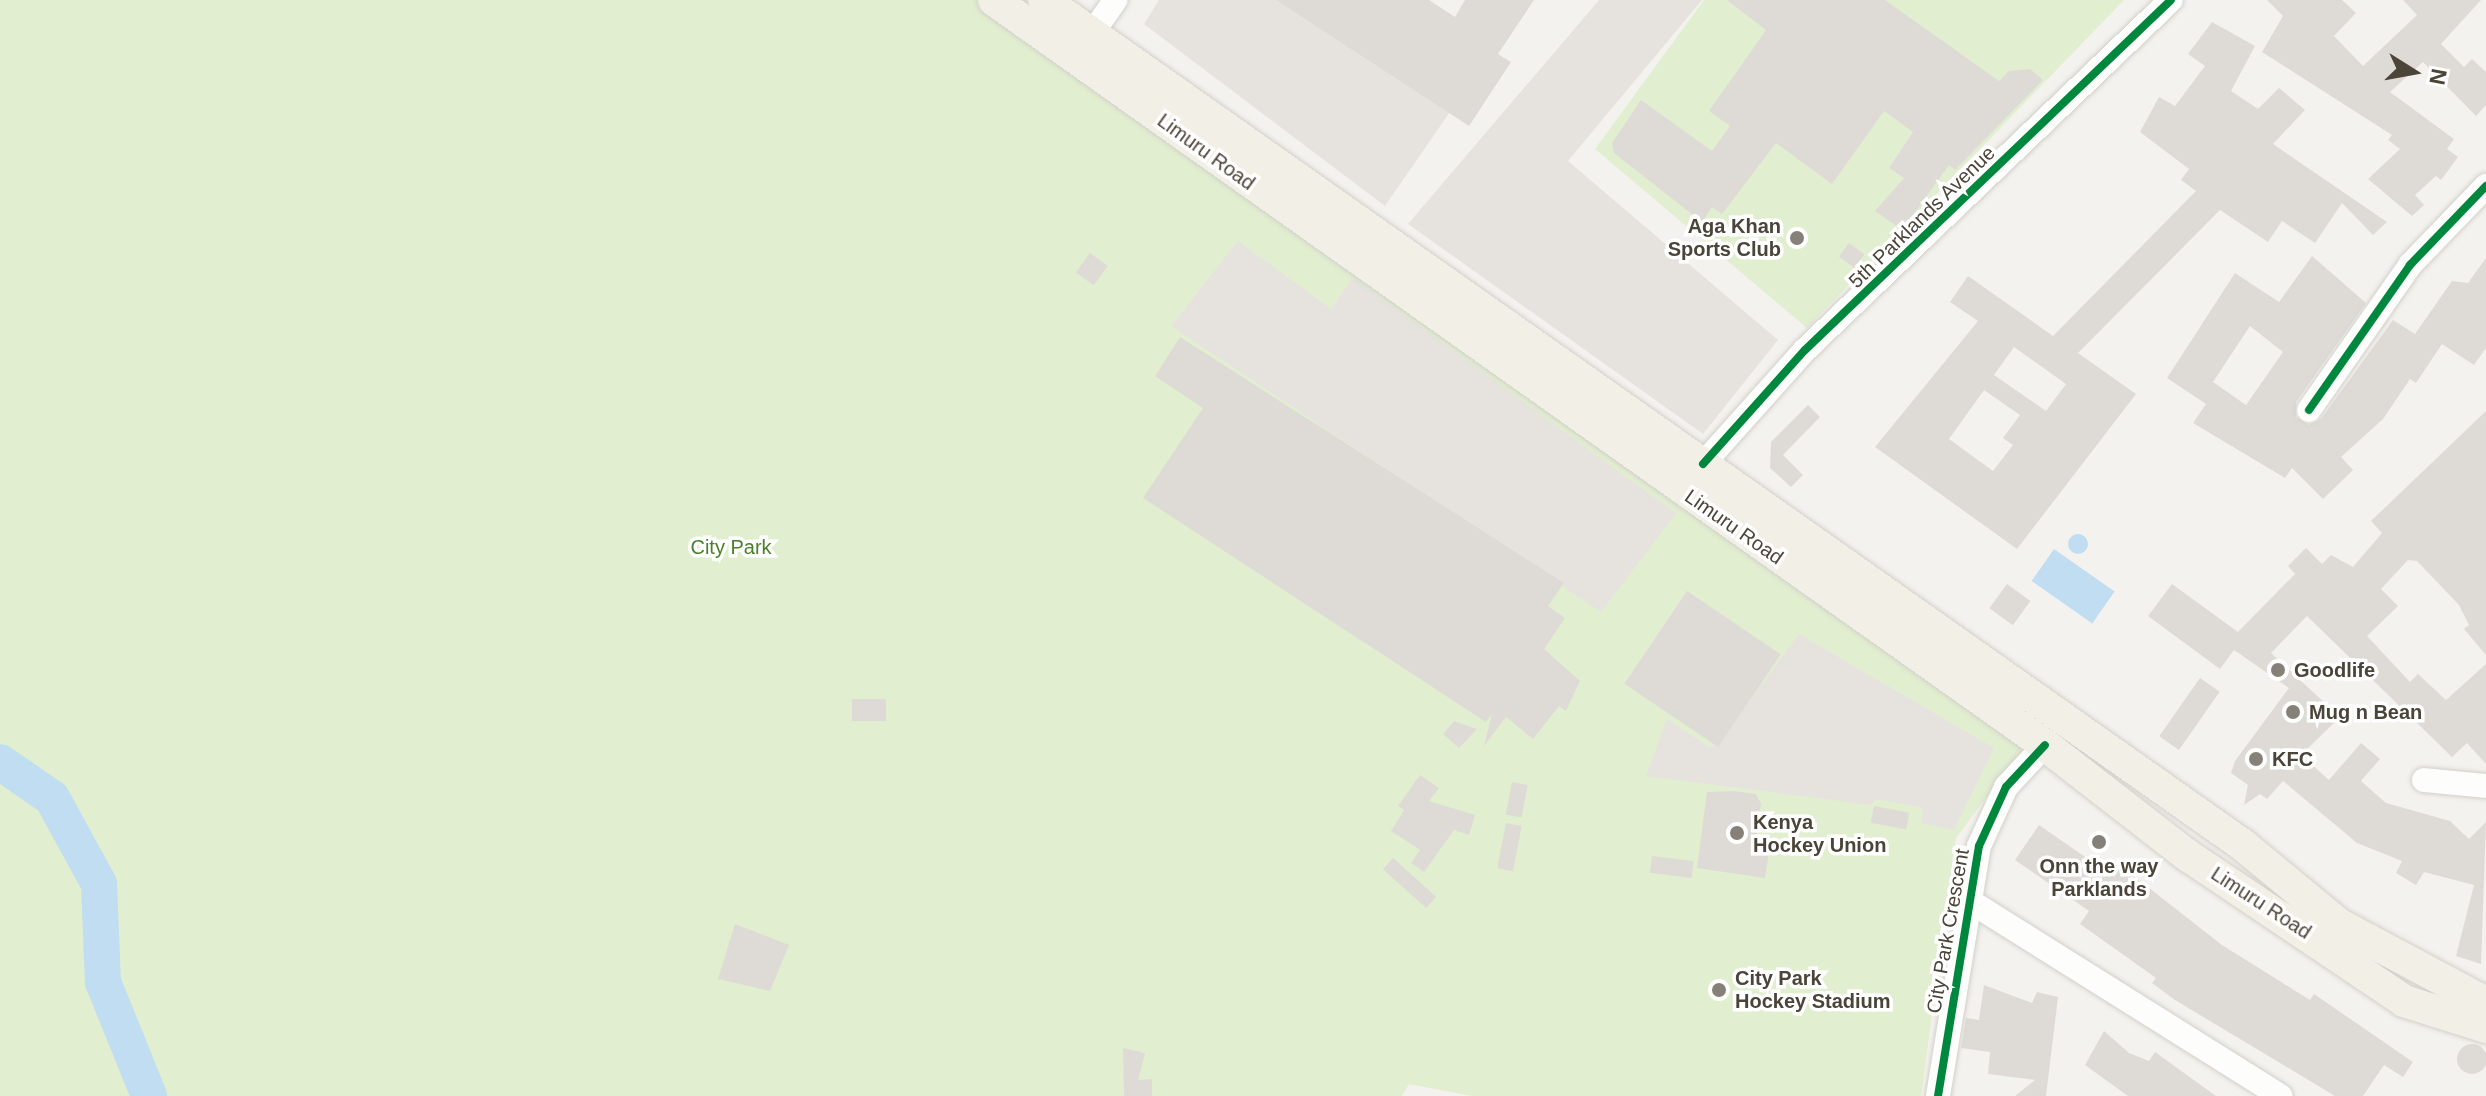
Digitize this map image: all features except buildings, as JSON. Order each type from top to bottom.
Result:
[{"type":"main road","name":"Limuru Road","points":[[994,0],[1083,44],[1703,464],[2244,846],[2340,925],[2486,1003]]},
{"type":"main road","name":"Limuru Road","points":[[1044,0],[1083,44],[2045,745],[2187,855],[2404,1001],[2486,1027]]},
{"type":"street","points":[[1083,44],[1115,0]]},
{"type":"street","name":"5th Parklands Avenue","points":[[1703,464],[1805,350],[2171,0]]},
{"type":"street","points":[[2309,410],[2410,265],[2486,186]]},
{"type":"street","name":"City Park Crescent","points":[[1938,1096],[1968,900],[1989,816],[2045,745]]},
{"type":"street","points":[[2424,780],[2486,786]]},
{"type":"street","name":"City Park Crescent","points":[[1968,900],[2281,1096]]},
{"type":"green space","name":"City Park","points":[[0,0],[1034,0],[2049,714],[1956,838],[1921,1096],[1472,1096],[1409,1084],[1402,1096],[0,1096]]},
{"type":"green space","name":"Aga Khan Sports Club","points":[[1704,0],[2124,0],[1807,328],[1595,149]]},
{"type":"shaded area","points":[[1159,0],[1276,0],[1452,109],[1385,206],[1144,24]]},
{"type":"shaded area","points":[[1599,0],[1702,0],[1568,161],[1778,340],[1703,434],[1408,224]]},
{"type":"shaded area","points":[[1238,241],[1331,309],[1353,278],[1676,513],[1601,612],[1171,326]]},
{"type":"shaded area","points":[[1799,634],[1994,748],[1954,830],[1921,823],[1924,808],[1876,799],[1871,805],[1646,776],[1667,719],[1709,747],[1718,743]]},
{"type":"water","points":[[2078,534],[2085,537],[2088,544],[2085,551],[2078,554],[2071,551],[2068,544],[2071,537]]},
{"type":"water","points":[[2054,549],[2115,591],[2092,623],[2032,581]]},
{"type":"waterway","points":[[0,762],[52,798],[99,884],[103,982],[149,1096]]},
{"type":"cycle path","points":[[1703,464],[1805,350],[2171,0]]},
{"type":"cycle path","points":[[2309,410],[2410,265],[2486,186]]},
{"type":"cycle path","points":[[1938,1096],[1979,846],[2006,787],[2045,745]]},
{"type":"place","name":"Aga Khan Sports Club","points":[[1797,238]]},
{"type":"place","name":"Goodlife","points":[[2278,670]]},
{"type":"place","name":"Mug n Bean","points":[[2293,712]]},
{"type":"place","name":"KFC","points":[[2256,759]]},
{"type":"place","name":"Kenya Hockey Union","points":[[1737,833]]},
{"type":"place","name":"Onn the way Parklands","points":[[2099,842]]},
{"type":"place","name":"City Park Hockey Stadium","points":[[1719,990]]}]
